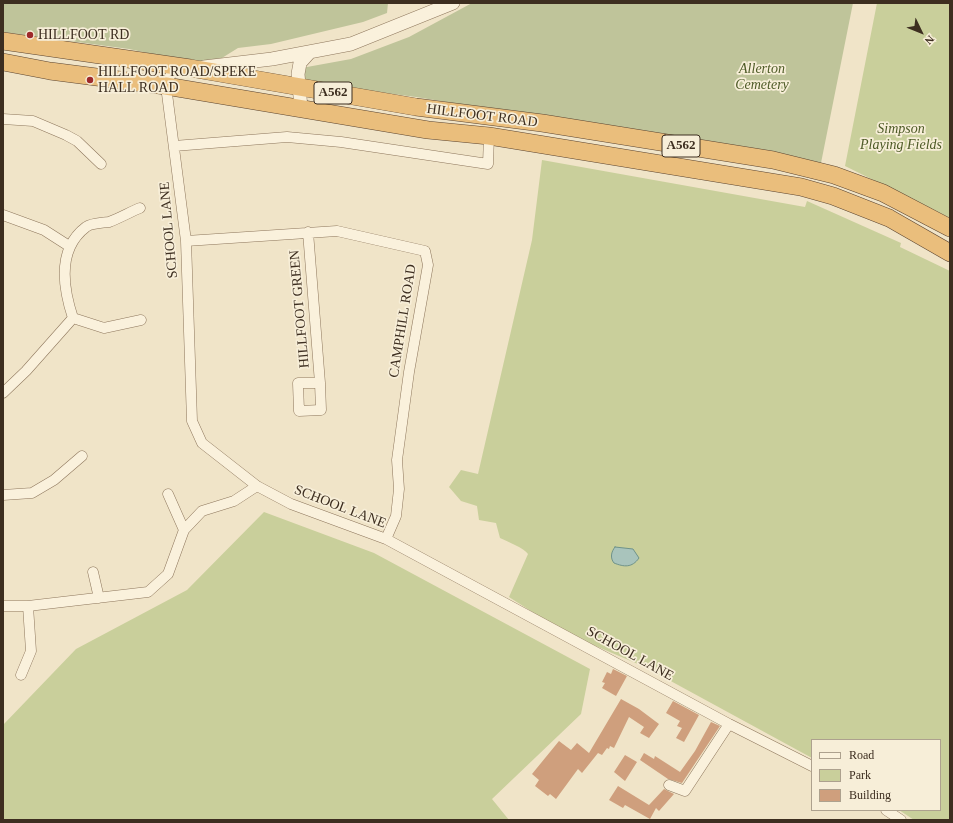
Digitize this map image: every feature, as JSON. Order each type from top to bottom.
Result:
[{"type":"highway","name":"HILLFOOT ROAD","points":[[3,41],[182,67],[416,107],[542,123],[750,156],[820,171],[883,193],[950,228]]},
{"type":"highway","name":"HILLFOOT ROAD","points":[[3,62],[50,71],[166,86],[428,130],[489,136],[789,185],[834,196],[889,218],[950,253]]},
{"type":"street","points":[[182,67],[272,59],[351,44],[453,3]]},
{"type":"street","points":[[301,108],[298,74],[300,63],[310,52]]},
{"type":"street","name":"SCHOOL LANE","points":[[182,67],[166,86],[186,241],[192,421],[202,443],[257,486],[291,504],[386,539],[729,724],[811,765]]},
{"type":"street","points":[[3,119],[33,121],[66,135],[77,141],[102,164]]},
{"type":"street","name":"HILLFOOT ROAD","points":[[174,146],[287,137],[341,142],[488,164],[489,136]]},
{"type":"street","points":[[815,191],[820,171]]},
{"type":"street","points":[[73,318],[66,296],[64,273],[69,246],[86,227],[110,221],[140,208]]},
{"type":"street","points":[[3,215],[44,230],[69,246]]},
{"type":"street","name":"CAMPHILL ROAD","points":[[186,241],[337,230],[425,251],[428,265],[409,372],[399,445],[396,516],[386,539]]},
{"type":"street","name":"HILLFOOT GREEN","points":[[308,232],[320,383]]},
{"type":"street","points":[[73,318],[104,328],[141,320]]},
{"type":"street","points":[[3,393],[26,371],[73,318]]},
{"type":"street","points":[[3,495],[32,493],[54,480],[82,456]]},
{"type":"street","points":[[3,606],[28,606],[148,592],[168,574],[184,530],[202,511],[234,501],[257,486]]},
{"type":"street","points":[[168,494],[184,530]]},
{"type":"street","points":[[93,572],[99,598]]},
{"type":"street","points":[[21,675],[30,651],[28,606]]},
{"type":"street","points":[[669,785],[685,790],[729,724]]},
{"type":"street","points":[[888,811],[901,820]]},
{"type":"green space","points":[[3,3],[388,3],[387,13],[363,22],[271,44],[238,48],[209,66],[129,49],[3,32]]},
{"type":"green space","name":"Allerton Cemetery","points":[[472,3],[853,3],[821,163],[416,97],[294,81],[296,69],[351,59],[409,37]]},
{"type":"green space","name":"Simpson Playing Fields","points":[[877,3],[950,3],[950,218],[845,166]]},
{"type":"green space","points":[[542,160],[805,207],[807,201],[901,243],[900,247],[950,271],[950,820],[914,820],[900,811],[941,811],[941,739],[811,739],[811,757],[645,667],[565,633],[509,597],[528,554],[519,547],[500,538],[496,523],[479,520],[477,506],[461,501],[449,487],[461,470],[478,474],[532,240]]},
{"type":"green space","points":[[264,512],[374,553],[590,669],[581,714],[492,799],[509,820],[3,820],[3,725],[76,649],[187,590]]},
{"type":"water","points":[[615,547],[633,549],[639,558],[634,564],[628,566],[614,563],[612,555]]},
{"type":"building","points":[[613,669],[627,676],[616,696],[602,688],[605,683],[602,682],[607,672],[611,674]]},
{"type":"building","points":[[621,699],[639,709],[659,724],[649,738],[640,733],[644,727],[629,717],[614,748],[610,746],[609,749],[607,748],[602,755],[598,753],[582,773],[578,769],[556,799],[550,794],[548,796],[535,786],[539,780],[532,774],[559,741],[571,750],[577,743],[589,753]]},
{"type":"building","points":[[673,701],[699,715],[684,742],[676,738],[682,728],[677,726],[680,721],[666,713]]},
{"type":"building","points":[[711,722],[720,726],[682,783],[668,779],[640,760],[644,753],[654,759],[655,756],[680,772],[695,751]]},
{"type":"building","points":[[625,755],[637,762],[625,781],[614,772]]},
{"type":"building","points":[[618,786],[649,805],[664,789],[674,794],[659,811],[656,808],[650,819],[625,805],[623,808],[609,800]]},
{"type":"place","name":"HILLFOOT RD","points":[[30,35]]},
{"type":"place","name":"HILLFOOT ROAD/SPEKE HALL ROAD","points":[[90,80]]}]
